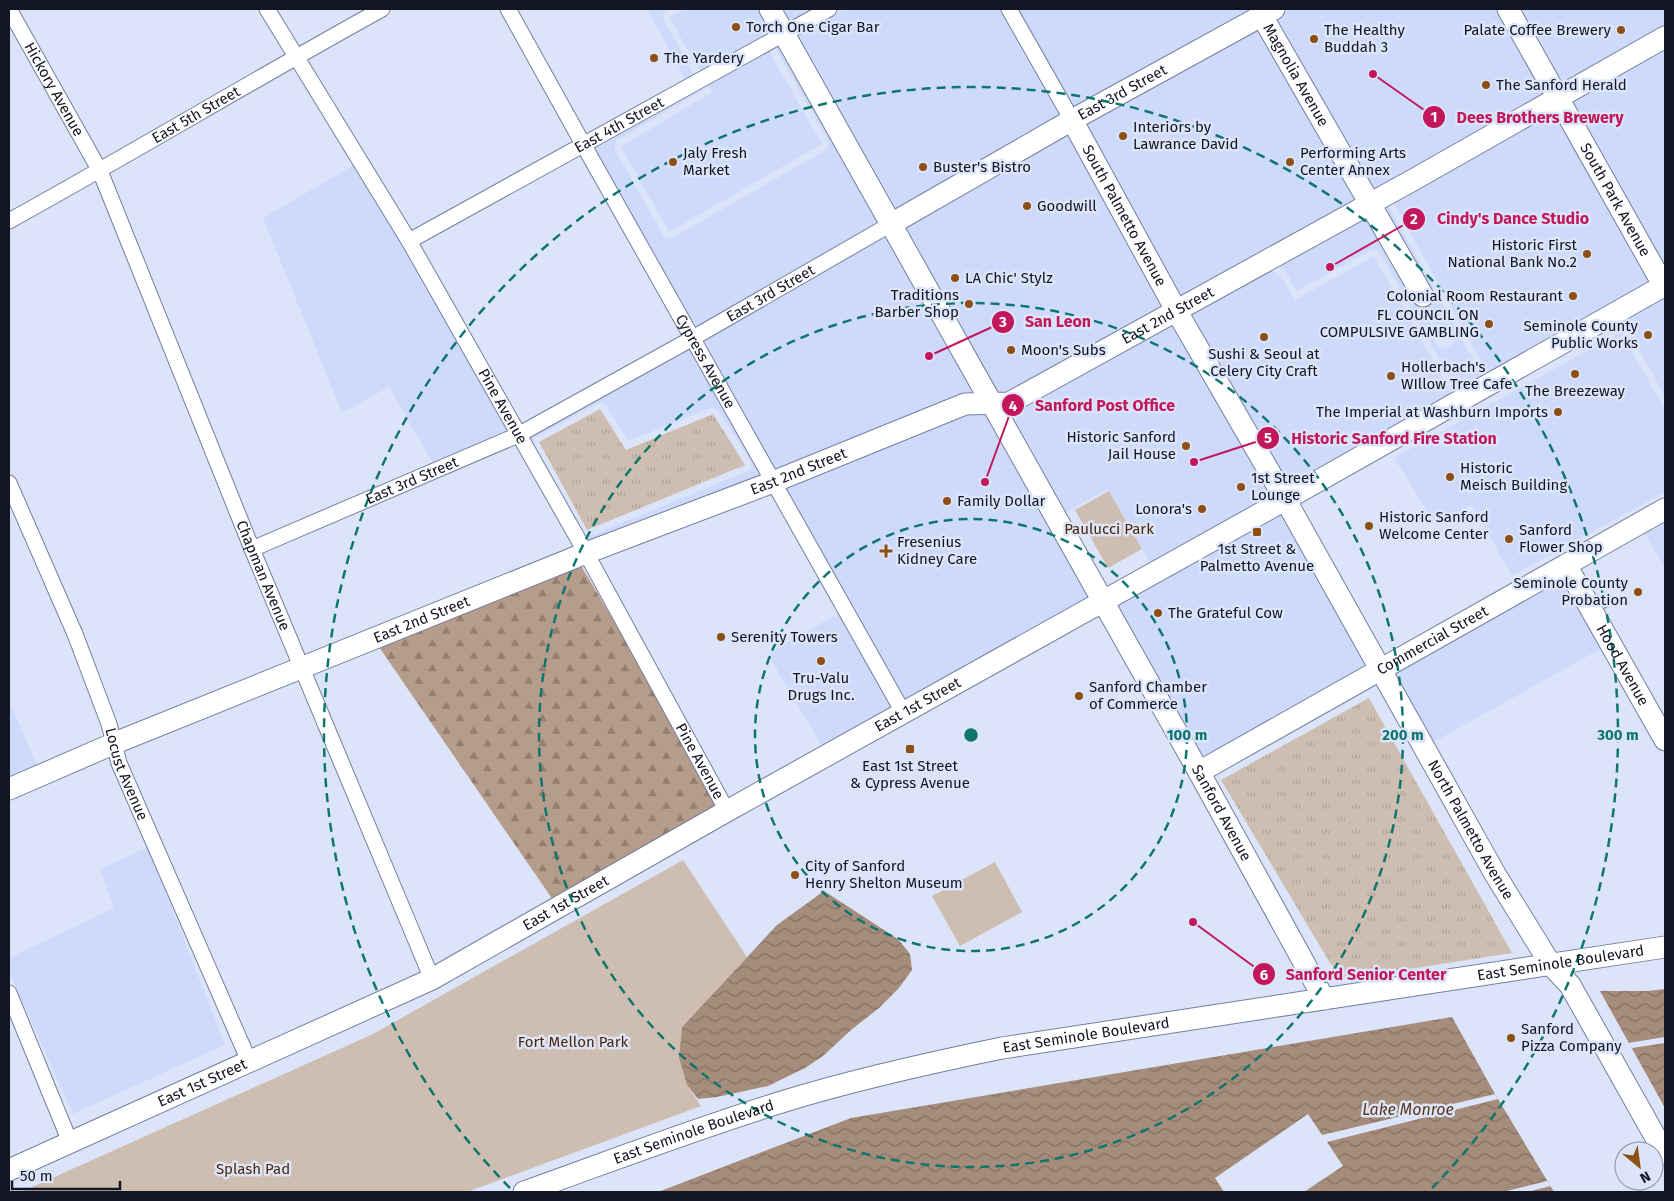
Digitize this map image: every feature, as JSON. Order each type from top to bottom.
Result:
[{"type":"street","name":"Hickory Avenue","points":[[9,9],[100,171]]},
{"type":"street","name":"Pine Avenue","points":[[267,9],[409,241],[586,553],[727,811]]},
{"type":"street","name":"East 5th Street","points":[[9,221],[100,171],[296,56],[382,9]]},
{"type":"street","name":"Cypress Avenue","points":[[508,9],[903,712]]},
{"type":"street","name":"Sanford Avenue","points":[[770,9],[1199,772],[1324,999]]},
{"type":"street","name":"East 4th Street","points":[[409,241],[829,9]]},
{"type":"street","name":"South Palmetto Avenue","points":[[1009,9],[1176,310],[1285,499]]},
{"type":"street","name":"South Park Avenue","points":[[1508,9],[1665,286]]},
{"type":"street","name":"East 3rd Street","points":[[252,549],[518,434],[693,338],[1264,11]]},
{"type":"street","name":"Magnolia Avenue","points":[[1264,11],[1423,296]]},
{"type":"street","name":"East 2nd Street","points":[[9,789],[115,743],[586,553],[773,482],[965,404],[1009,403],[1413,180],[1665,37]]},
{"type":"street","name":"Chapman Avenue","points":[[100,171],[252,549],[432,979]]},
{"type":"street","name":"East 1st Street","points":[[9,1170],[432,979],[903,712],[1103,602],[1665,286]]},
{"type":"street","name":"Locust Avenue","points":[[9,483],[14,509],[74,634],[110,724],[119,763],[249,1061]]},
{"type":"street","name":"North Palmetto Avenue","points":[[1285,499],[1494,872],[1551,965],[1570,985],[1665,1154]]},
{"type":"street","name":"Commercial Street","points":[[1199,772],[1665,509]]},
{"type":"street","name":"Hood Avenue","points":[[1566,565],[1665,740]]},
{"type":"street","name":"East Seminole Boulevard","points":[[524,1192],[787,1100],[933,1062],[1002,1048],[1665,947]]},
{"type":"street","points":[[9,993],[70,1142]]},
{"type":"shaded area","points":[[647,9],[670,9],[663,14],[664,20],[694,74],[685,79]]},
{"type":"shaded area","points":[[685,9],[812,9],[761,37],[822,144],[669,232],[621,147],[712,92],[669,17]]},
{"type":"shaded area","points":[[845,9],[1001,9],[1062,117],[893,213],[795,37]]},
{"type":"shaded area","points":[[1018,9],[1249,9],[1251,12],[1075,110]]},
{"type":"shaded area","points":[[1291,9],[1499,9],[1547,94],[1372,193],[1272,19]]},
{"type":"shaded area","points":[[1516,9],[1665,9],[1665,27],[1560,86]]},
{"type":"shaded area","points":[[1259,27],[1359,200],[1178,299],[1083,124]]},
{"type":"shaded area","points":[[782,44],[881,220],[696,327],[593,148],[703,88],[703,90],[617,140],[615,144],[615,150],[663,235],[666,238],[672,238],[826,150],[828,147],[828,140],[775,48]]},
{"type":"shaded area","points":[[1665,47],[1665,277],[1489,376],[1393,201]]},
{"type":"shaded area","points":[[1070,132],[1166,306],[1007,395],[996,395],[901,227]]},
{"type":"shaded area","points":[[354,165],[403,245],[507,430],[433,463],[389,387],[342,413],[263,218]]},
{"type":"shaded area","points":[[1387,203],[1483,378],[1458,393],[1377,250],[1371,250],[1297,291],[1286,272],[1277,265],[1367,214],[1421,307],[1433,299],[1380,207]],"holes":[[[1440,325],[1449,326],[1454,333],[1454,343],[1447,348],[1440,347],[1433,338],[1433,332]]]},
{"type":"shaded area","points":[[889,235],[979,395],[776,472],[704,341]]},
{"type":"shaded area","points":[[1374,256],[1453,396],[1152,566],[1108,489],[1063,514],[1014,428],[1023,408],[1263,273],[1273,271],[1280,275],[1295,300]]},
{"type":"shaded area","points":[[1662,297],[1665,303],[1665,396],[1627,329],[1620,325],[1392,451]]},
{"type":"shaded area","points":[[1621,332],[1663,406],[1665,405],[1665,492],[1512,576],[1472,505],[1436,525],[1394,458]]},
{"type":"shaded area","points":[[691,349],[762,477],[589,543],[585,536],[590,536],[748,471],[751,467],[750,461],[719,411],[713,407],[628,441],[606,406],[601,402],[534,438],[534,446],[529,438]]},
{"type":"shaded area","points":[[988,411],[1092,598],[906,701],[784,486],[968,412]]},
{"type":"shaded area","points":[[1283,510],[1370,666],[1201,761],[1113,605]]},
{"type":"shaded area","points":[[1665,518],[1665,568],[1643,531]]},
{"type":"shaded area","points":[[1564,576],[1604,647],[1430,744],[1391,673]]},
{"type":"shaded area","points":[[839,613],[893,709],[823,748],[768,654]]},
{"type":"shaded area","points":[[9,700],[38,768],[9,780]]},
{"type":"shaded area","points":[[148,847],[225,1045],[73,1114],[9,972],[9,958],[114,908],[100,869]]},
{"type":"green space","points":[[600,409],[626,450],[713,414],[745,465],[587,530],[539,442]]},
{"type":"green space","name":"Paulucci Park","points":[[1109,491],[1142,549],[1108,568],[1075,510]]},
{"type":"green space","points":[[580,564],[634,655],[717,807],[553,900],[379,647]]},
{"type":"green space","points":[[1369,698],[1512,953],[1346,979],[1330,963],[1221,780]]},
{"type":"green space","name":"Fort Mellon Park","points":[[683,860],[747,957],[682,1027],[679,1058],[687,1085],[701,1106],[467,1192],[21,1192],[373,1034]]},
{"type":"green space","points":[[995,862],[1022,912],[960,946],[932,896]]},
{"type":"water","points":[[824,891],[898,939],[910,954],[912,970],[899,988],[879,1008],[851,1030],[823,1056],[805,1068],[768,1086],[717,1097],[698,1099],[687,1085],[679,1058],[682,1027],[777,925]]},
{"type":"water","points":[[1665,989],[1665,1108],[1600,991]]},
{"type":"water","name":"Lake Monroe","points":[[1452,1017],[1495,1094],[1554,1192],[658,1192],[851,1118]]},
{"type":"pier","points":[[1665,1037],[1665,1043],[1632,1048],[1628,1043]]},
{"type":"pier","points":[[1495,1094],[1498,1099],[1327,1142],[1343,1166],[1304,1192],[1224,1192],[1215,1178],[1308,1114],[1322,1135]]},
{"type":"pier","points":[[1547,1181],[1551,1186],[1527,1192],[1503,1192]]},
{"type":"place","name":"Torch One Cigar Bar","points":[[736,27]]},
{"type":"place","name":"Palate Coffee Brewery","points":[[1621,30]]},
{"type":"place","name":"The Healthy Buddah 3","points":[[1314,39]]},
{"type":"place","name":"The Yardery","points":[[654,58]]},
{"type":"place","name":"Dees Brothers Brewery","points":[[1373,74]]},
{"type":"place","name":"The Sanford Herald","points":[[1486,85]]},
{"type":"place","name":"Interiors by Lawrance David","points":[[1123,136]]},
{"type":"place","name":"Jaly Fresh Market","points":[[673,162]]},
{"type":"place","name":"Performing Arts Center Annex","points":[[1290,162]]},
{"type":"place","name":"Buster's Bistro","points":[[923,167]]},
{"type":"place","name":"Goodwill","points":[[1027,206]]},
{"type":"place","name":"Historic First National Bank No.2","points":[[1587,254]]},
{"type":"place","name":"Cindy's Dance Studio","points":[[1330,267]]},
{"type":"place","name":"LA Chic' Stylz","points":[[955,278]]},
{"type":"place","name":"Colonial Room Restaurant","points":[[1573,296]]},
{"type":"place","name":"Traditions Barber Shop","points":[[969,304]]},
{"type":"place","name":"FL COUNCIL ON COMPULSIVE GAMBLING","points":[[1489,324]]},
{"type":"place","name":"Seminole County Public Works","points":[[1648,335]]},
{"type":"place","name":"Sushi & Seoul at Celery City Craft","points":[[1264,337]]},
{"type":"place","name":"Moon's Subs","points":[[1011,350]]},
{"type":"place","name":"San Leon","points":[[929,356]]},
{"type":"place","name":"The Breezeway","points":[[1575,374]]},
{"type":"place","name":"Hollerbach's WIllow Tree Cafe","points":[[1391,376]]},
{"type":"place","name":"The Imperial at Washburn Imports","points":[[1558,412]]},
{"type":"place","name":"Historic Sanford Jail House","points":[[1186,446]]},
{"type":"place","name":"Historic Sanford Fire Station","points":[[1194,462]]},
{"type":"place","name":"Historic Meisch Building","points":[[1450,477]]},
{"type":"place","name":"Sanford Post Office","points":[[985,482]]},
{"type":"place","name":"1st Street Lounge","points":[[1241,487]]},
{"type":"place","name":"Family Dollar","points":[[947,501]]},
{"type":"place","name":"Lonora's","points":[[1202,509]]},
{"type":"place","name":"Historic Sanford Welcome Center","points":[[1369,526]]},
{"type":"place","name":"1st Street & Palmetto Avenue","points":[[1257,532]]},
{"type":"place","name":"Sanford Flower Shop","points":[[1509,539]]},
{"type":"place","name":"Fresenius Kidney Care","points":[[886,551]]},
{"type":"place","name":"Seminole County Probation","points":[[1638,592]]},
{"type":"place","name":"The Grateful Cow","points":[[1158,613]]},
{"type":"place","name":"Serenity Towers","points":[[721,637]]},
{"type":"place","name":"Tru-Valu Drugs Inc.","points":[[821,661]]},
{"type":"place","name":"Sanford Chamber of Commerce","points":[[1079,696]]},
{"type":"place","name":"East 1st Street & Cypress Avenue","points":[[910,749]]},
{"type":"place","name":"City of Sanford Henry Shelton Museum","points":[[795,875]]},
{"type":"place","name":"Sanford Senior Center","points":[[1193,922]]},
{"type":"place","name":"Sanford Pizza Company","points":[[1511,1038]]},
{"type":"park label","name":"Splash Pad","points":[[253,1169]]}]
